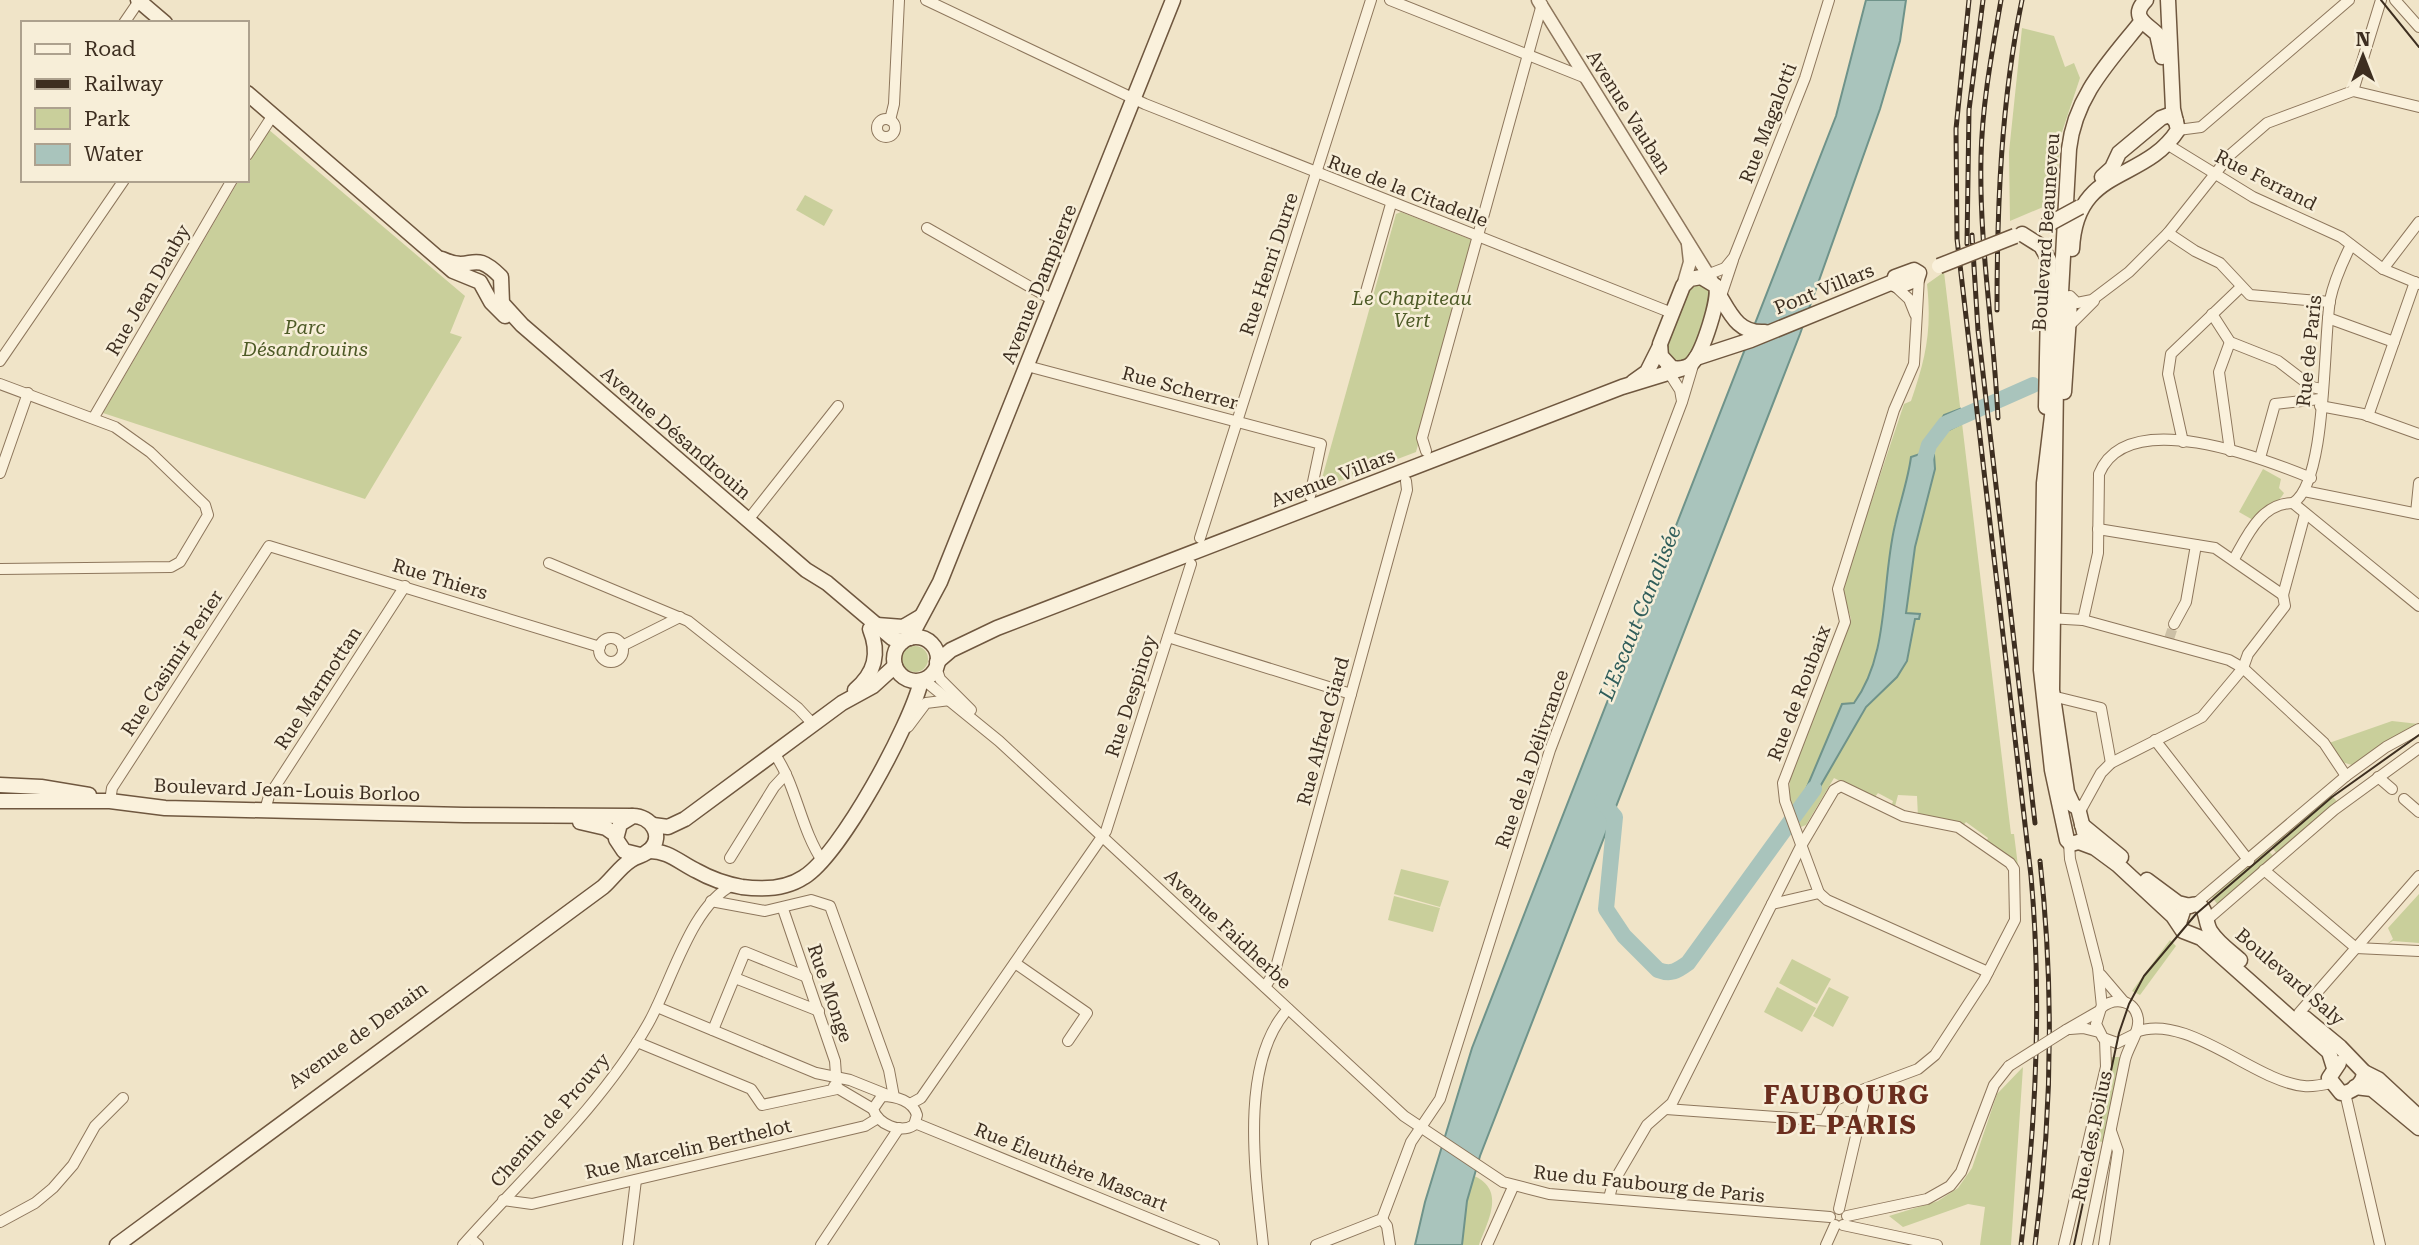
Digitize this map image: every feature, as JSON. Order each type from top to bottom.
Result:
[{"type":"main road","points":[[138,0],[163,21]]},
{"type":"main road","name":"Avenue Dampierre","points":[[928,642],[925,629],[940,582],[1173,0]]},
{"type":"main road","points":[[2146,0],[2139,10],[2161,50],[2164,102],[2161,118]]},
{"type":"main road","points":[[1919,275],[2044,224],[2078,204],[2112,177],[2128,171],[2165,144],[2177,125],[2168,0]]},
{"type":"main road","points":[[2147,26],[2163,28],[2169,20]]},
{"type":"main road","name":"Boulevard Beauneveu","points":[[2074,813],[2052,770],[2042,679],[2048,615],[2052,453],[2068,149],[2073,124],[2092,82],[2147,26]]},
{"type":"main road","name":"Avenue Désandrouin","points":[[248,94],[455,272],[479,284]]},
{"type":"main road","points":[[2052,453],[2068,327],[2073,238],[2078,204],[2112,168],[2117,159],[2161,118],[2169,115],[2177,125]]},
{"type":"main road","points":[[2117,159],[2121,168],[2128,171]]},
{"type":"main road","points":[[2018,235],[2041,246],[2050,263],[2045,375],[2052,453]]},
{"type":"main road","name":"Avenue Désandrouin","points":[[442,259],[454,264],[471,264],[478,260],[485,262],[501,277],[503,305],[522,326]]},
{"type":"main road","name":"Avenue Désandrouin","points":[[471,264],[469,272],[495,308],[522,326],[806,570],[828,583],[900,650],[906,679],[923,680]]},
{"type":"main road","name":"Pont Villars","points":[[1692,362],[1894,284],[1895,277],[1914,270],[1919,275]]},
{"type":"main road","points":[[1622,387],[1646,374],[1661,352],[1683,286],[1690,279],[1712,288],[1692,362],[1672,368],[1661,352]]},
{"type":"main road","points":[[479,284],[493,292],[500,288]]},
{"type":"main road","name":"Pont Villars","points":[[1712,288],[1740,326],[1752,332],[1769,332]]},
{"type":"main road","name":"Avenue Villars","points":[[923,680],[951,650],[997,628],[1622,387],[1669,374],[1692,362]]},
{"type":"main road","name":"Avenue Dampierre","points":[[900,650],[940,582]]},
{"type":"main road","points":[[842,703],[865,681],[873,666],[876,650],[873,627],[903,627],[922,615]]},
{"type":"main road","name":"Boulevard Beauneveu","points":[[2048,615],[2052,696],[2062,769],[2074,813]]},
{"type":"main road","name":"Avenue Villars","points":[[928,642],[997,628]]},
{"type":"main road","points":[[923,680],[897,742],[841,837],[823,862],[803,878],[779,887],[733,885],[703,874],[665,853],[627,853],[617,840],[621,822],[633,816],[643,817],[653,825],[665,827],[677,823],[842,703],[873,686],[900,650],[928,642],[937,664]]},
{"type":"main road","name":"Boulevard Jean-Louis Borloo","points":[[0,785],[41,794],[161,807],[464,815],[633,816]]},
{"type":"main road","name":"Boulevard Jean-Louis Borloo","points":[[0,801],[41,794]]},
{"type":"main road","points":[[2074,813],[2085,837],[2074,842]]},
{"type":"main road","points":[[2074,813],[2074,842]]},
{"type":"main road","points":[[2074,813],[2163,893],[2178,903],[2203,909],[2208,921],[2202,931],[2193,934],[2185,932],[2179,923],[2111,860],[2095,848],[2074,842]]},
{"type":"main road","name":"Boulevard Jean-Louis Borloo","points":[[464,815],[485,820],[578,822],[603,827],[617,840]]},
{"type":"main road","points":[[644,853],[656,839],[653,825]]},
{"type":"main road","name":"Avenue de Denain","points":[[106,1245],[600,881],[617,860],[617,840]]},
{"type":"main road","name":"Avenue de Denain","points":[[117,1245],[603,887],[627,863],[644,853]]},
{"type":"main road","points":[[2179,923],[2181,912],[2192,905]]},
{"type":"main road","name":"Boulevard Saly","points":[[2208,921],[2210,931],[2222,944],[2340,1047],[2364,1072]]},
{"type":"main road","name":"Boulevard Saly","points":[[2193,934],[2329,1052],[2332,1076]]},
{"type":"main road","points":[[2349,1059],[2343,1060],[2332,1076],[2350,1090],[2372,1089],[2419,1128]]},
{"type":"main road","points":[[2350,1090],[2363,1079],[2364,1072],[2378,1079],[2419,1117]]},
{"type":"street","points":[[125,21],[138,0]]},
{"type":"street","points":[[890,120],[894,104],[899,0]]},
{"type":"street","name":"Rue de la Citadelle","points":[[926,0],[1133,99],[1391,204],[1672,313]]},
{"type":"street","name":"Rue Henri Durre","points":[[1200,538],[1371,0]]},
{"type":"street","points":[[1390,0],[1586,78]]},
{"type":"street","name":"Rue Magalotti","points":[[1712,288],[1734,257],[1805,78],[1829,0]]},
{"type":"street","points":[[2177,125],[2200,127],[2349,0]]},
{"type":"street","points":[[2353,90],[2381,0]]},
{"type":"street","points":[[2395,0],[2419,27]]},
{"type":"street","points":[[1426,451],[1422,438],[1541,2]]},
{"type":"street","name":"Avenue Vauban","points":[[1541,2],[1712,288]]},
{"type":"street","points":[[2070,296],[2083,303],[2129,272],[2168,233],[2236,149],[2270,121],[2353,90],[2414,106]]},
{"type":"street","points":[[248,153],[273,115]]},
{"type":"street","name":"Rue Ferrand","points":[[2165,144],[2214,174],[2351,245]]},
{"type":"street","points":[[0,361],[123,182]]},
{"type":"street","name":"Rue Jean Dauby","points":[[94,417],[231,182]]},
{"type":"street","points":[[1365,295],[1391,204]]},
{"type":"street","points":[[2383,270],[2419,222]]},
{"type":"street","points":[[927,228],[1053,300]]},
{"type":"street","points":[[2168,233],[2220,263],[2241,287],[2254,296],[2330,302]]},
{"type":"street","points":[[1683,286],[1690,262],[1688,244]]},
{"type":"street","points":[[2351,245],[2383,270],[2417,283],[2368,416]]},
{"type":"street","name":"Rue de Paris","points":[[2299,497],[2311,478],[2316,460],[2330,302],[2335,280],[2351,245]]},
{"type":"street","points":[[1712,288],[1734,257]]},
{"type":"street","name":"Rue de Roubaix","points":[[1819,892],[1785,801],[1783,783],[1845,622],[1838,589],[1894,410],[1914,364],[1919,275]]},
{"type":"street","points":[[1894,284],[1910,301],[1918,325]]},
{"type":"street","points":[[2183,442],[2168,365],[2175,348],[2241,287]]},
{"type":"street","points":[[2068,327],[2098,295]]},
{"type":"street","points":[[2212,314],[2230,342],[2274,359],[2312,387],[2320,398]]},
{"type":"street","points":[[2328,318],[2394,342]]},
{"type":"street","points":[[2230,342],[2219,372],[2230,451]]},
{"type":"street","points":[[1661,352],[1669,374],[1680,390],[1682,402]]},
{"type":"street","name":"Rue de la Délivrance","points":[[1382,1219],[1419,1128],[1442,1094],[1549,750],[1682,402],[1692,362]]},
{"type":"street","name":"Rue Scherrer","points":[[1027,366],[1323,446],[1310,496]]},
{"type":"street","points":[[0,384],[115,427],[146,448],[208,511],[206,522],[187,552],[172,568],[0,569]]},
{"type":"street","points":[[0,473],[27,393]]},
{"type":"street","points":[[2260,458],[2275,404],[2320,398],[2419,433]]},
{"type":"street","points":[[748,520],[838,407]]},
{"type":"street","points":[[2084,620],[2097,562],[2100,470],[2116,452],[2128,444],[2154,440],[2183,442],[2260,458],[2311,478]]},
{"type":"street","name":"Rue Alfred Giard","points":[[1265,987],[1275,971],[1407,490],[1406,481]]},
{"type":"street","points":[[2234,559],[2260,517],[2299,497],[2418,514],[2419,483]]},
{"type":"street","points":[[2299,497],[2305,514],[2419,606]]},
{"type":"street","points":[[2074,813],[2111,763],[2202,717],[2243,668],[2248,654],[2286,605],[2283,595],[2305,514]]},
{"type":"street","points":[[2098,529],[2215,548],[2283,595]]},
{"type":"street","points":[[2174,624],[2186,601],[2196,545]]},
{"type":"street","name":"Rue Thiers","points":[[269,546],[600,647]]},
{"type":"street","name":"Rue Casimir Perier","points":[[110,801],[112,788],[269,546]]},
{"type":"street","points":[[549,563],[680,617],[798,708],[813,724]]},
{"type":"street","name":"Rue Despinoy","points":[[910,1104],[921,1098],[1102,837],[1191,564]]},
{"type":"street","name":"Rue Marmottan","points":[[265,810],[269,796],[405,586]]},
{"type":"street","points":[[2048,615],[2084,620],[2168,641],[2225,659],[2243,668],[2324,743],[2346,776]]},
{"type":"street","points":[[622,646],[680,617]]},
{"type":"street","points":[[1168,637],[1351,694]]},
{"type":"street","points":[[611,638],[622,646],[622,656],[613,662],[602,657],[600,647],[611,638]]},
{"type":"street","name":"Avenue Faidherbe","points":[[937,664],[940,679],[986,724],[999,741]]},
{"type":"street","name":"Avenue Faidherbe","points":[[923,680],[999,741],[1288,1009],[1419,1128],[1436,1140]]},
{"type":"street","points":[[2052,696],[2101,708],[2111,763]]},
{"type":"street","points":[[897,742],[926,703],[951,700]]},
{"type":"street","points":[[2192,905],[2249,861],[2346,776],[2419,729]]},
{"type":"street","points":[[2208,921],[2342,804],[2417,749],[2407,735]]},
{"type":"street","points":[[2155,740],[2249,861]]},
{"type":"street","points":[[774,753],[786,774],[811,842],[823,862]]},
{"type":"street","points":[[730,858],[774,787],[786,774]]},
{"type":"street","points":[[2378,777],[2392,789]]},
{"type":"street","points":[[1609,1198],[1613,1183],[1648,1122],[1672,1103],[1801,846],[1839,786],[1903,816],[1953,825],[2013,866],[2014,923],[1957,1026],[1931,1060],[1918,1069],[1832,1102],[1825,1119]]},
{"type":"street","points":[[2330,790],[2342,804]]},
{"type":"street","points":[[2404,799],[2419,812]]},
{"type":"street","points":[[2074,842],[2070,859],[2098,968],[2101,1009],[2096,1021],[2102,1036]]},
{"type":"street","points":[[2264,870],[2356,948],[2419,951]]},
{"type":"street","points":[[2299,1013],[2419,876]]},
{"type":"street","name":"Chemin de Prouvy","points":[[470,1242],[503,1200],[614,1077],[657,1007],[700,916],[711,901],[733,885]]},
{"type":"street","points":[[1772,904],[1819,892],[1827,900],[1988,972]]},
{"type":"street","points":[[711,901],[752,910],[783,909],[816,900],[824,902],[832,909],[889,1070],[892,1097]]},
{"type":"street","name":"Rue Monge","points":[[783,909],[835,1061],[837,1089]]},
{"type":"street","points":[[713,1030],[745,952],[807,977]]},
{"type":"street","points":[[1015,963],[1087,1013],[1068,1041]]},
{"type":"street","points":[[2098,968],[2106,984],[2137,1014],[2169,1030],[2293,1084],[2309,1087],[2332,1076]]},
{"type":"street","points":[[735,978],[818,1011]]},
{"type":"street","points":[[2101,1009],[2112,1001],[2124,1002]]},
{"type":"street","points":[[657,1007],[816,1073],[837,1077],[910,1104],[916,1111],[915,1123],[911,1128],[899,1128],[816,1073]]},
{"type":"street","points":[[1263,1245],[1255,1096],[1262,1061],[1278,1023],[1288,1009]]},
{"type":"street","name":"Rue du Faubourg de Paris","points":[[1436,1140],[1513,1187],[1549,1194],[1839,1218],[1927,1199],[1950,1186],[1961,1172],[1994,1085],[2009,1066],[2101,1009]]},
{"type":"street","points":[[2135,1034],[2137,1014]]},
{"type":"street","points":[[2066,1030],[2083,1028],[2117,1043],[2148,1029],[2169,1030]]},
{"type":"street","name":"Rue des Poilus","points":[[2087,1245],[2135,1034]]},
{"type":"street","name":"Rue des Poilus","points":[[2064,1245],[2106,1067],[2102,1036]]},
{"type":"street","points":[[637,1042],[751,1089],[762,1105],[837,1089]]},
{"type":"street","points":[[1826,1245],[1839,1218],[1867,1089]]},
{"type":"street","points":[[2350,1090],[2380,1245]]},
{"type":"street","name":"Rue Marcelin Berthelot","points":[[503,1200],[531,1204],[865,1126],[876,1113],[880,1097],[892,1097]]},
{"type":"street","points":[[0,1230],[0,1222],[35,1203],[53,1188],[73,1165],[95,1126],[123,1098]]},
{"type":"street","points":[[1666,1109],[1859,1123]]},
{"type":"street","name":"Rue Éleuthère Mascart","points":[[915,1123],[1214,1245]]},
{"type":"street","points":[[821,1245],[899,1128]]},
{"type":"street","points":[[2104,1245],[2118,1151],[2111,1131]]},
{"type":"street","points":[[628,1245],[636,1180]]},
{"type":"street","points":[[1487,1245],[1513,1187]]},
{"type":"street","points":[[1839,1218],[1913,1242],[1937,1245]]},
{"type":"street","points":[[1316,1245],[1382,1219],[1387,1226],[1390,1245]]},
{"type":"green space","points":[[2022,28],[2054,36],[2065,67],[2074,63],[2080,78],[2061,135],[2055,202],[2010,221],[2009,152]]},
{"type":"green space","name":"Parc Désandrouins","points":[[268,129],[465,296],[450,333],[462,337],[365,499],[103,413],[238,182],[248,182],[248,164]]},
{"type":"green space","points":[[805,195],[833,210],[824,226],[796,210]]},
{"type":"green space","name":"Le Chapiteau Vert","points":[[1401,212],[1472,240],[1474,245],[1416,452],[1319,489],[1396,214]]},
{"type":"green space","points":[[1944,272],[2011,834],[2014,834],[2018,866],[1985,844],[1988,838],[1966,822],[1962,827],[1918,817],[1917,796],[1898,795],[1894,810],[1891,807],[1893,801],[1878,793],[1874,798],[1834,778],[1806,825],[1801,827],[1789,797],[1790,780],[1851,619],[1842,589],[1904,404],[1911,401],[1921,371],[1928,330],[1927,284]]},
{"type":"green space","points":[[1691,283],[1708,284],[1713,300],[1690,357],[1685,363],[1675,363],[1664,353]]},
{"type":"green space","points":[[2263,469],[2281,479],[2279,488],[2284,493],[2253,520],[2239,512]]},
{"type":"green space","points":[[915,646],[924,650],[928,659],[924,668],[915,672],[906,668],[902,659],[906,650]]},
{"type":"green space","points":[[2392,721],[2419,724],[2355,766],[2342,762],[2329,743]]},
{"type":"green space","points":[[2331,794],[2338,803],[2277,854],[2270,845]]},
{"type":"green space","points":[[2266,848],[2274,857],[2218,905],[2212,897],[2213,893]]},
{"type":"green space","points":[[1401,869],[1449,881],[1440,907],[1394,894]]},
{"type":"green space","points":[[2419,894],[2419,943],[2393,941],[2387,944],[2393,939],[2388,928]]},
{"type":"green space","points":[[1394,896],[1440,908],[1433,932],[1388,920]]},
{"type":"green space","points":[[2170,940],[2176,946],[2140,995],[2132,991]]},
{"type":"green space","points":[[1792,959],[1831,979],[1817,1004],[1779,983]]},
{"type":"green space","points":[[1777,987],[1816,1008],[1802,1032],[1764,1012]]},
{"type":"green space","points":[[1829,987],[1849,997],[1833,1027],[1813,1016]]},
{"type":"green space","points":[[2110,1057],[2123,1057],[2106,1143],[2090,1139]]},
{"type":"green space","points":[[2023,1067],[2011,1245],[1980,1245],[1985,1207],[1968,1204],[1903,1227],[1889,1216],[1938,1201],[1958,1188],[1972,1168],[1997,1094]]},
{"type":"green space","points":[[1474,1176],[1490,1189],[1492,1207],[1479,1245],[1462,1245],[1467,1201]]},
{"type":"water","points":[[1866,0],[1906,0],[1900,41],[1880,109],[1800,334],[1480,1156],[1467,1201],[1462,1245],[1415,1245],[1425,1202],[1472,1048],[1836,116]]},
{"type":"water","points":[[1960,409],[1961,424],[1941,434],[1930,453],[1934,455],[1935,469],[1915,547],[1906,613],[1920,614],[1919,619],[1915,619],[1907,661],[1897,677],[1866,707],[1814,797],[1796,813],[1842,704],[1854,703],[1866,684],[1874,663],[1883,617],[1891,547],[1911,457],[1926,452],[1930,444],[1927,442],[1944,415]]},
{"type":"waterway","points":[[1922,469],[1929,445],[1945,424],[2033,385]]},
{"type":"waterway","points":[[1602,801],[1615,817],[1606,909],[1624,936],[1658,970],[1670,972],[1688,963],[1814,789]]},
{"type":"tunnel","points":[[2169,639],[2174,624]]},
{"type":"tram line","points":[[2381,0],[2419,47]]},
{"type":"tram line","points":[[2074,1245],[2119,1033],[2129,1004],[2144,976],[2196,914],[2332,797],[2419,735]]},
{"type":"railway","points":[[1969,0],[1956,129],[1957,239],[2031,876],[2036,968],[2034,1107],[2021,1245]]},
{"type":"railway","points":[[1967,244],[1969,110],[1983,0]]},
{"type":"railway","points":[[1998,418],[1984,256],[1981,158],[1985,98],[2001,0]]},
{"type":"railway","points":[[1997,310],[1998,232],[2005,115],[2022,0]]},
{"type":"railway","points":[[1972,235],[1978,330],[2035,823]]},
{"type":"railway","points":[[2035,1245],[2045,1149],[2049,1053],[2048,957],[2040,861]]},
{"type":"district","name":"FAUBOURG DE PARIS","points":[[1847,1110]]},
{"type":"water label","name":"L'Escaut Canalisée","points":[[1640,613]]}]
